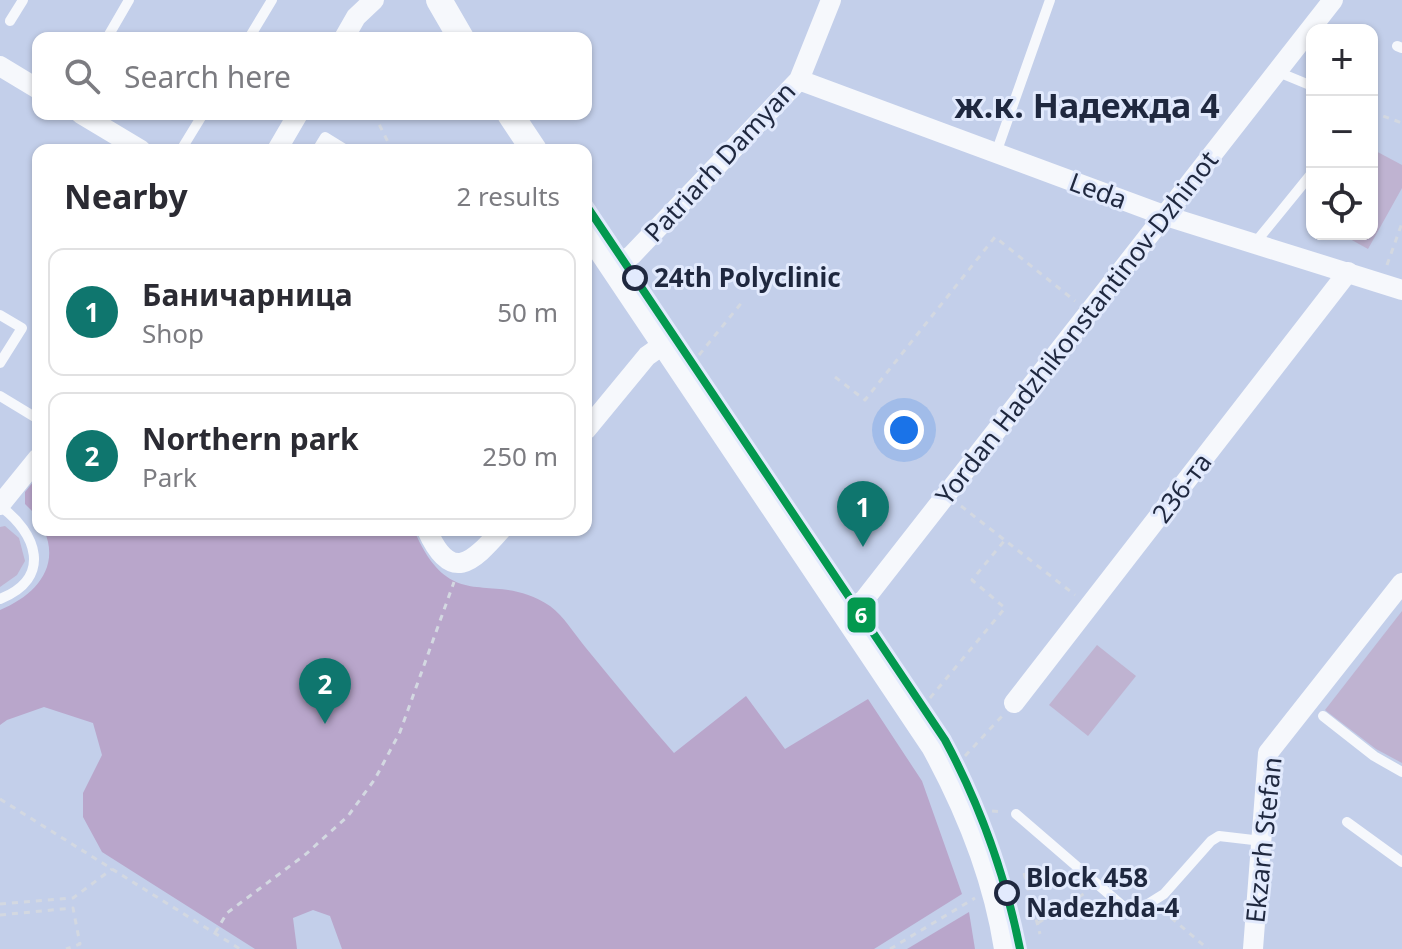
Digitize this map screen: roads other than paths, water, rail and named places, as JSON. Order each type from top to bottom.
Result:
[{"type":"street","points":[[347,32],[356,17],[373,0]]},
{"type":"street","points":[[439,0],[458,32]]},
{"type":"street","name":"Patriarh Damyan","points":[[613,268],[632,255],[799,80],[831,0]]},
{"type":"street","name":"Yordan Hadzhikonstantinov-Dzhinot","points":[[845,612],[864,600],[1333,0]]},
{"type":"street","points":[[0,66],[32,85]]},
{"type":"street","name":"Leda","points":[[799,80],[1166,216],[1402,290]]},
{"type":"street","points":[[91,120],[131,144]]},
{"type":"street","points":[[280,144],[294,120]]},
{"type":"street","points":[[514,120],[530,144]]},
{"type":"street","points":[[592,236],[934,746],[965,807],[994,886],[1007,949]]},
{"type":"street","name":"236-та","points":[[1014,703],[1348,272]]},
{"type":"street","points":[[592,423],[647,356],[664,344]]},
{"type":"street","points":[[0,506],[32,466]]},
{"type":"street","points":[[430,536],[441,555],[458,562],[470,562],[496,536]]},
{"type":"street","name":"Ekzarh Stefan","points":[[1253,949],[1268,753],[1402,583]]},
{"type":"lane","points":[[10,21],[23,0]]},
{"type":"lane","points":[[110,32],[129,0]]},
{"type":"lane","points":[[253,32],[272,0]]},
{"type":"lane","points":[[996,153],[1050,0]]},
{"type":"lane","points":[[1278,72],[1306,84]]},
{"type":"lane","points":[[185,144],[199,120]]},
{"type":"lane","points":[[321,144],[325,137],[336,144]]},
{"type":"lane","points":[[1255,243],[1306,180]]},
{"type":"lane","points":[[0,315],[22,328],[0,363]]},
{"type":"lane","points":[[0,396],[32,415]]},
{"type":"lane","points":[[0,506],[13,515],[27,533],[34,552],[35,568],[25,583],[0,599]]},
{"type":"lane","points":[[1323,716],[1374,756],[1402,772]]},
{"type":"lane","points":[[1016,814],[1132,914],[1164,894],[1219,836],[1262,841]]},
{"type":"lane","points":[[1347,822],[1402,862]]},
{"type":"place","name":"24th Polyclinic","points":[[635,278]]},
{"type":"place","name":"Баничарница","points":[[863,547]]},
{"type":"place","name":"Northern park","points":[[325,724]]},
{"type":"place","name":"Block 458 Nadezhda-4","points":[[1007,893]]},
{"type":"district","name":"ж.к. Надежда 4","points":[[1087,106]]}]
